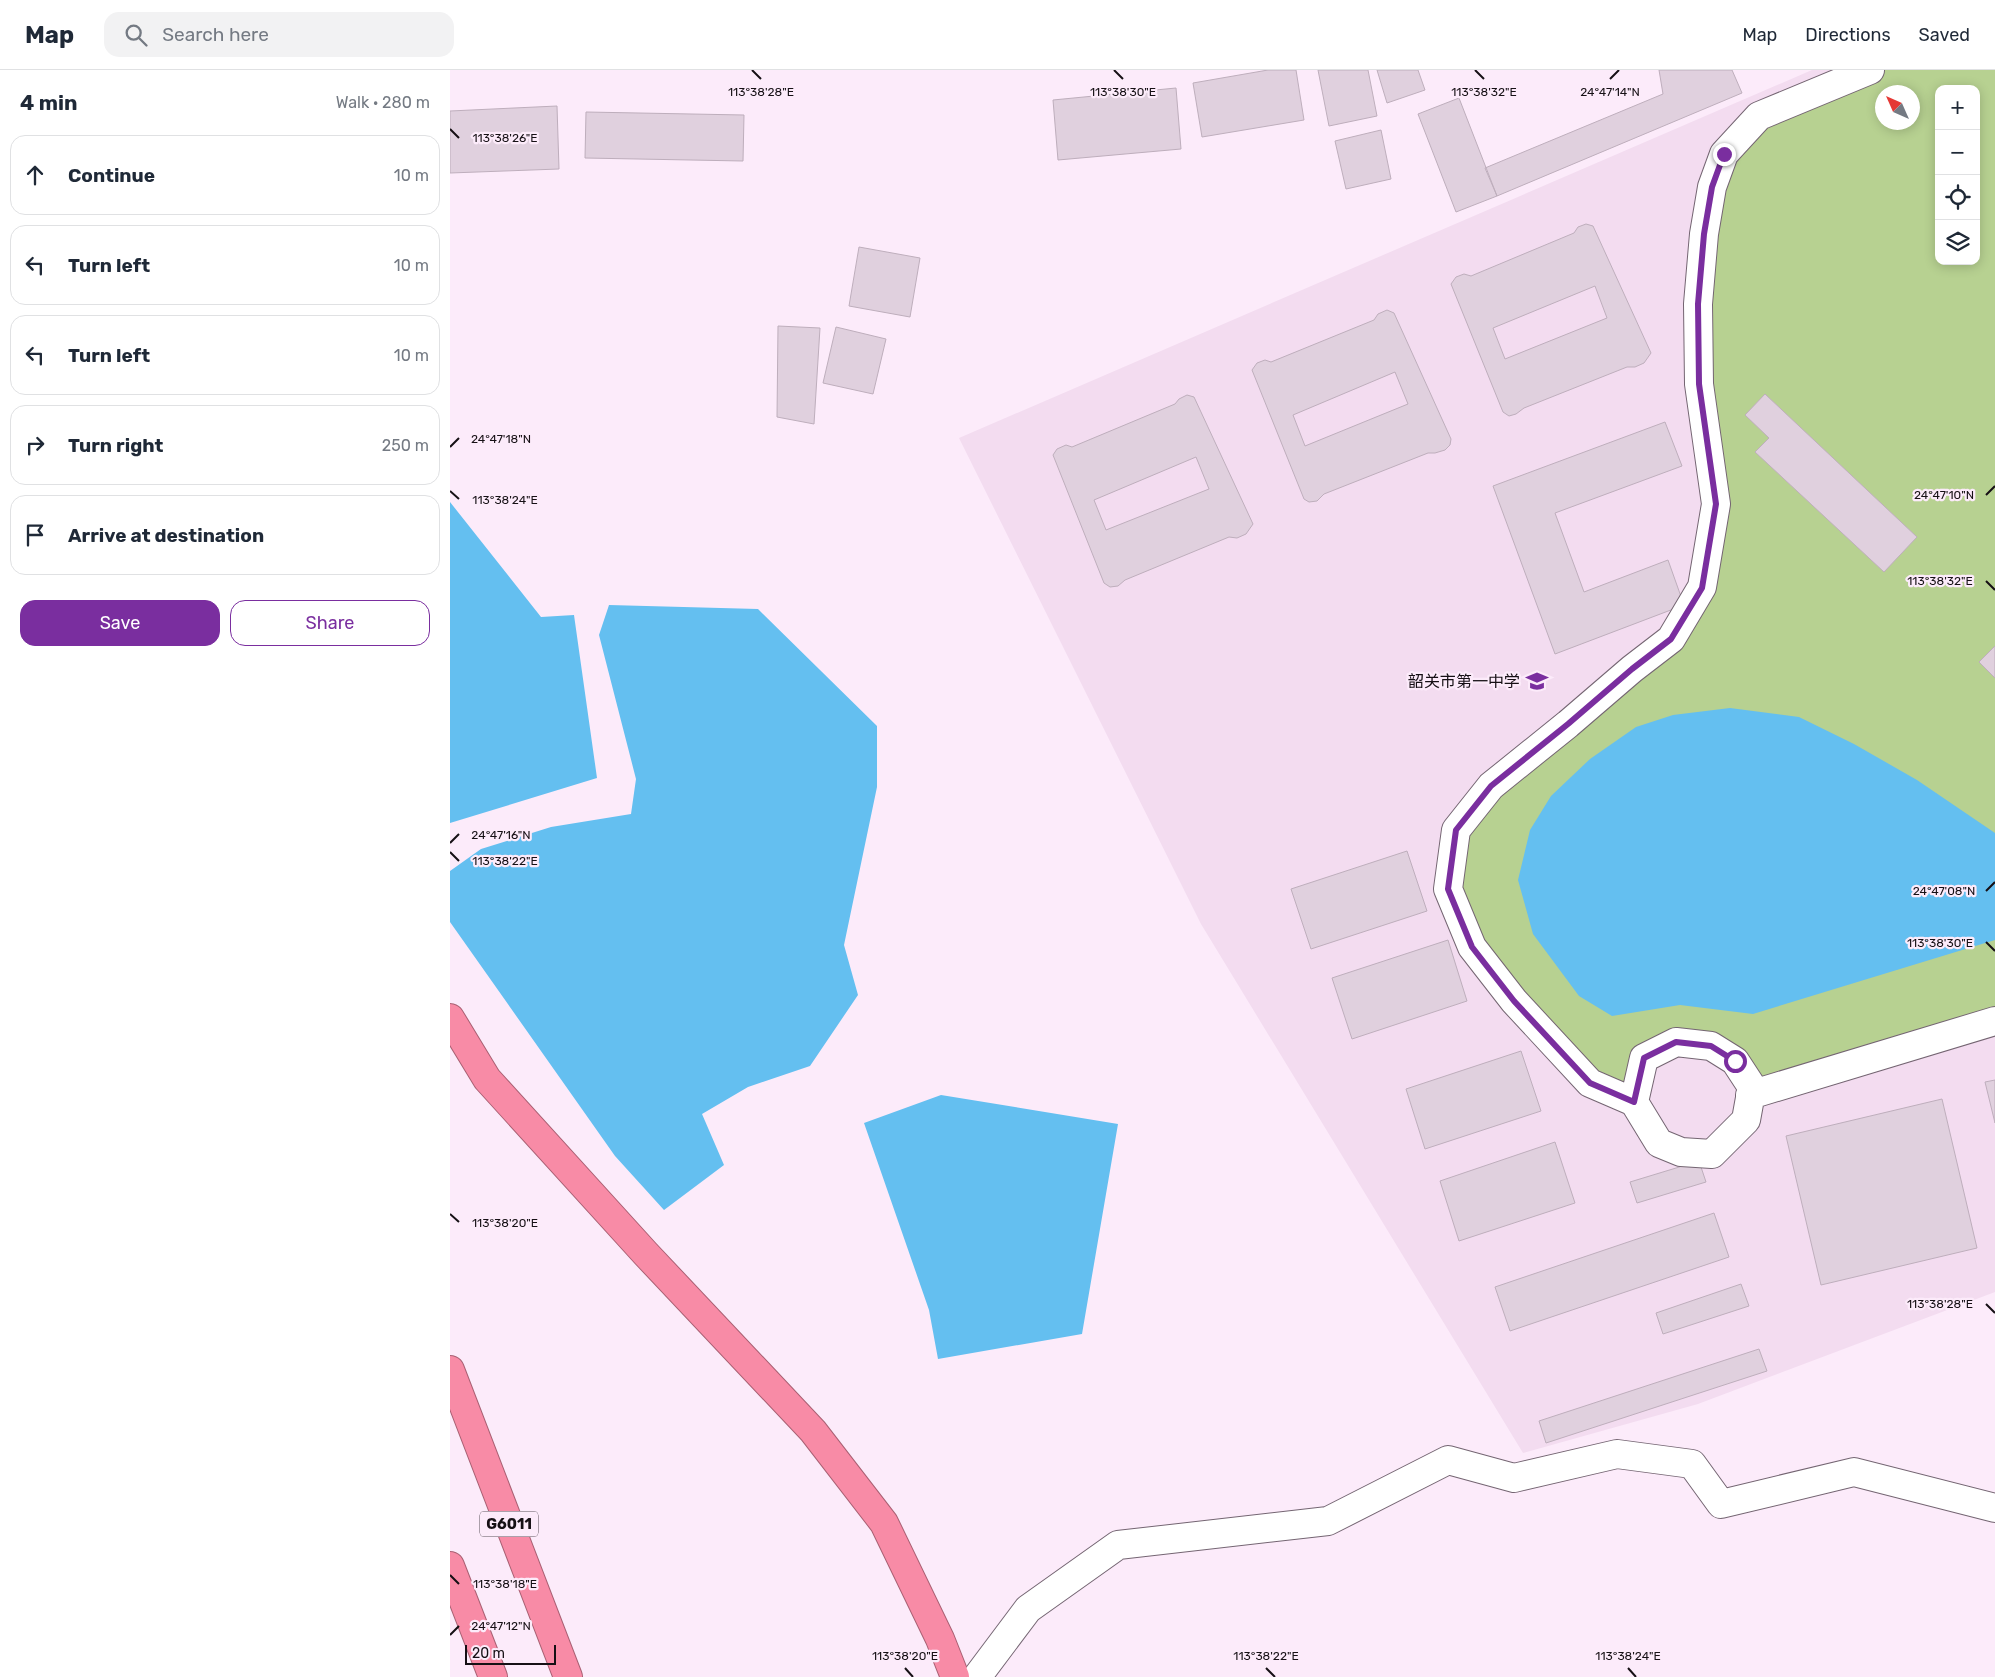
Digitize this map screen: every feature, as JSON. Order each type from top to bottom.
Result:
[{"type":"highway","points":[[450,1018],[487,1079],[646,1254],[813,1431],[884,1523],[940,1639],[955,1677]]},
{"type":"highway","name":"G6011","points":[[450,1370],[568,1677]]},
{"type":"highway","points":[[450,1566],[493,1677]]},
{"type":"street","points":[[1634,1102],[1644,1058],[1676,1042],[1711,1046],[1735,1061],[1752,1087],[1746,1120],[1712,1154],[1680,1152],[1659,1143],[1634,1102],[1590,1083],[1514,1001],[1472,947],[1448,889],[1456,830],[1491,786],[1671,639],[1702,588],[1716,504],[1699,384],[1698,304],[1704,234],[1712,187],[1724,154],[1759,116],[1870,70]]},
{"type":"street","points":[[1750,1096],[1995,1021]]},
{"type":"street","points":[[977,1677],[1028,1609],[1118,1545],[1328,1521],[1448,1460],[1514,1478],[1617,1454],[1692,1464],[1721,1504],[1854,1472],[1995,1508]]},
{"type":"shaded area","name":"韶关市第一中学","points":[[1812,70],[1995,70],[1995,1292],[1698,1404],[1523,1453],[1201,924],[959,438]]},
{"type":"green space","points":[[1870,70],[1995,70],[1995,1021],[1750,1095],[1711,1046],[1644,1058],[1634,1102],[1514,1001],[1448,889],[1456,830],[1671,639],[1716,504],[1699,384],[1712,187],[1759,116]]},
{"type":"water","points":[[450,502],[541,617],[574,615],[597,778],[450,823]]},
{"type":"water","points":[[609,605],[758,609],[877,726],[877,787],[844,945],[858,995],[810,1066],[748,1087],[702,1114],[724,1165],[664,1210],[615,1156],[450,922],[450,871],[481,849],[551,827],[631,814],[636,779],[599,635]]},
{"type":"water","points":[[1730,708],[1799,717],[1854,744],[1917,780],[1995,833],[1995,940],[1753,1014],[1680,1005],[1612,1016],[1579,996],[1533,934],[1518,880],[1530,830],[1551,796],[1590,759],[1636,727],[1673,715]]},
{"type":"water","points":[[941,1095],[1118,1124],[1082,1334],[938,1359],[929,1310],[864,1123]]},
{"type":"building","points":[[1268,70],[1296,70],[1304,120],[1202,137],[1193,83]]},
{"type":"building","points":[[1318,70],[1368,70],[1377,116],[1329,126]]},
{"type":"building","points":[[1377,70],[1418,70],[1425,90],[1387,103]]},
{"type":"building","points":[[1659,70],[1732,70],[1742,93],[1497,196],[1485,168],[1663,94]]},
{"type":"building","points":[[1176,88],[1181,149],[1058,160],[1053,100]]},
{"type":"building","points":[[1459,98],[1497,196],[1456,212],[1418,114]]},
{"type":"building","points":[[557,106],[559,169],[450,173],[450,111]]},
{"type":"building","points":[[586,112],[744,115],[743,161],[585,158]]},
{"type":"building","points":[[1381,130],[1391,179],[1346,189],[1335,141]]},
{"type":"building","points":[[1586,224],[1593,226],[1651,353],[1644,363],[1635,367],[1627,367],[1524,408],[1516,414],[1509,416],[1503,412],[1451,284],[1456,277],[1464,274],[1471,276],[1574,233],[1578,227]],"holes":[[[1595,286],[1607,318],[1505,359],[1493,328]]]},
{"type":"building","points":[[859,247],[920,258],[910,317],[849,306]]},
{"type":"building","points":[[1387,310],[1394,313],[1451,439],[1450,445],[1445,450],[1428,453],[1324,494],[1317,501],[1309,502],[1304,499],[1252,370],[1257,363],[1265,360],[1271,362],[1374,320],[1378,314]],"holes":[[[1395,372],[1408,404],[1305,446],[1293,415]]]},
{"type":"building","points":[[778,326],[820,328],[814,424],[777,417]]},
{"type":"building","points":[[836,327],[886,339],[873,394],[823,383]]},
{"type":"building","points":[[1765,394],[1917,537],[1884,572],[1755,452],[1769,438],[1745,415]]},
{"type":"building","points":[[1187,395],[1194,397],[1253,524],[1246,534],[1237,538],[1229,537],[1125,580],[1118,586],[1110,587],[1104,583],[1053,455],[1057,449],[1066,445],[1072,447],[1175,404],[1179,399]],"holes":[[[1196,457],[1209,489],[1106,530],[1094,500]]]},
{"type":"building","points":[[1665,422],[1682,466],[1555,513],[1584,592],[1668,560],[1684,605],[1555,654],[1493,486]]},
{"type":"building","points":[[1995,646],[1995,678],[1979,662]]},
{"type":"building","points":[[1407,851],[1427,911],[1311,949],[1291,889]]},
{"type":"building","points":[[1448,940],[1467,1001],[1352,1039],[1332,978]]},
{"type":"building","points":[[1521,1051],[1541,1111],[1425,1149],[1406,1089]]},
{"type":"building","points":[[1995,1080],[1995,1123],[1985,1082]]},
{"type":"building","points":[[1942,1099],[1977,1248],[1821,1285],[1786,1136]]},
{"type":"building","points":[[1555,1142],[1575,1203],[1459,1241],[1440,1181]]},
{"type":"building","points":[[1699,1161],[1706,1182],[1637,1203],[1630,1182]]},
{"type":"building","points":[[1714,1213],[1729,1257],[1510,1331],[1495,1287]]},
{"type":"building","points":[[1741,1284],[1749,1306],[1663,1334],[1656,1313]]},
{"type":"building","points":[[1759,1349],[1767,1371],[1546,1443],[1539,1421]]},
{"type":"place","name":"韶关市第一中学","points":[[1537,681]]},
{"type":"route","points":[[1724,154],[1712,187],[1704,234],[1698,304],[1699,384],[1716,504],[1702,588],[1671,639],[1491,786],[1456,830],[1448,889],[1472,947],[1514,1001],[1590,1083],[1634,1102],[1644,1058],[1676,1042],[1711,1046],[1735,1061]]}]
